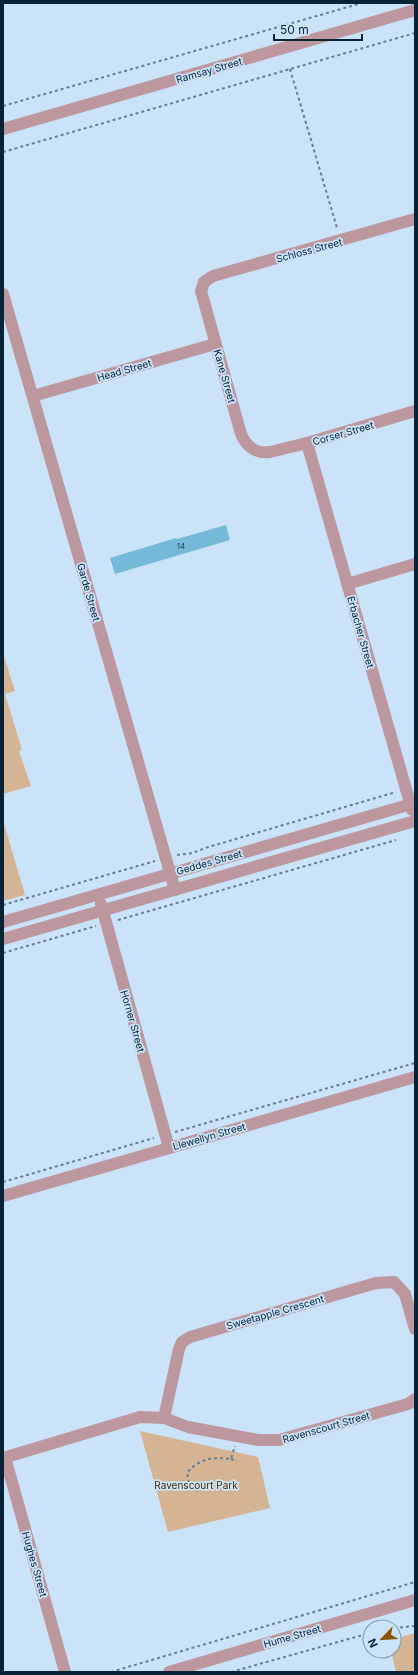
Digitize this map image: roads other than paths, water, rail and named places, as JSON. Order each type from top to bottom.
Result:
[{"type":"street","name":"Ramsay Street","points":[[3,129],[415,10]]},
{"type":"street","name":"Schloss Street","points":[[204,282],[213,276],[415,219]]},
{"type":"street","name":"Kane Street","points":[[204,282],[201,291],[202,296],[243,439],[247,445],[253,449],[264,453],[270,452]]},
{"type":"street","name":"Garde Street","points":[[3,294],[175,890]]},
{"type":"street","name":"Head Street","points":[[33,396],[215,344]]},
{"type":"street","name":"Corser Street","points":[[270,452],[307,443],[415,411]]},
{"type":"street","name":"Erbacher Street","points":[[307,443],[406,790],[412,803],[415,821]]},
{"type":"street","points":[[347,584],[415,564]]},
{"type":"street","name":"Geddes Street","points":[[3,922],[412,803]]},
{"type":"street","name":"Geddes Street","points":[[3,939],[415,821]]},
{"type":"street","name":"Horner Street","points":[[98,894],[169,1148]]},
{"type":"street","name":"Llewellyn Street","points":[[3,1196],[415,1077]]},
{"type":"street","name":"Sweetapple Crescent","points":[[164,1418],[179,1349],[182,1342],[190,1337],[376,1283],[388,1282],[394,1282],[405,1294],[415,1329]]},
{"type":"street","name":"Ravenscourt Street","points":[[4,1457],[140,1417],[164,1418],[188,1427],[237,1437],[258,1440],[279,1440],[408,1404],[415,1399]]},
{"type":"street","name":"Hughes Street","points":[[4,1457],[65,1672]]},
{"type":"street","name":"Hume Street","points":[[169,1672],[415,1600]]},
{"type":"park label","name":"Ravenscourt Park","points":[[196,1485]]}]
